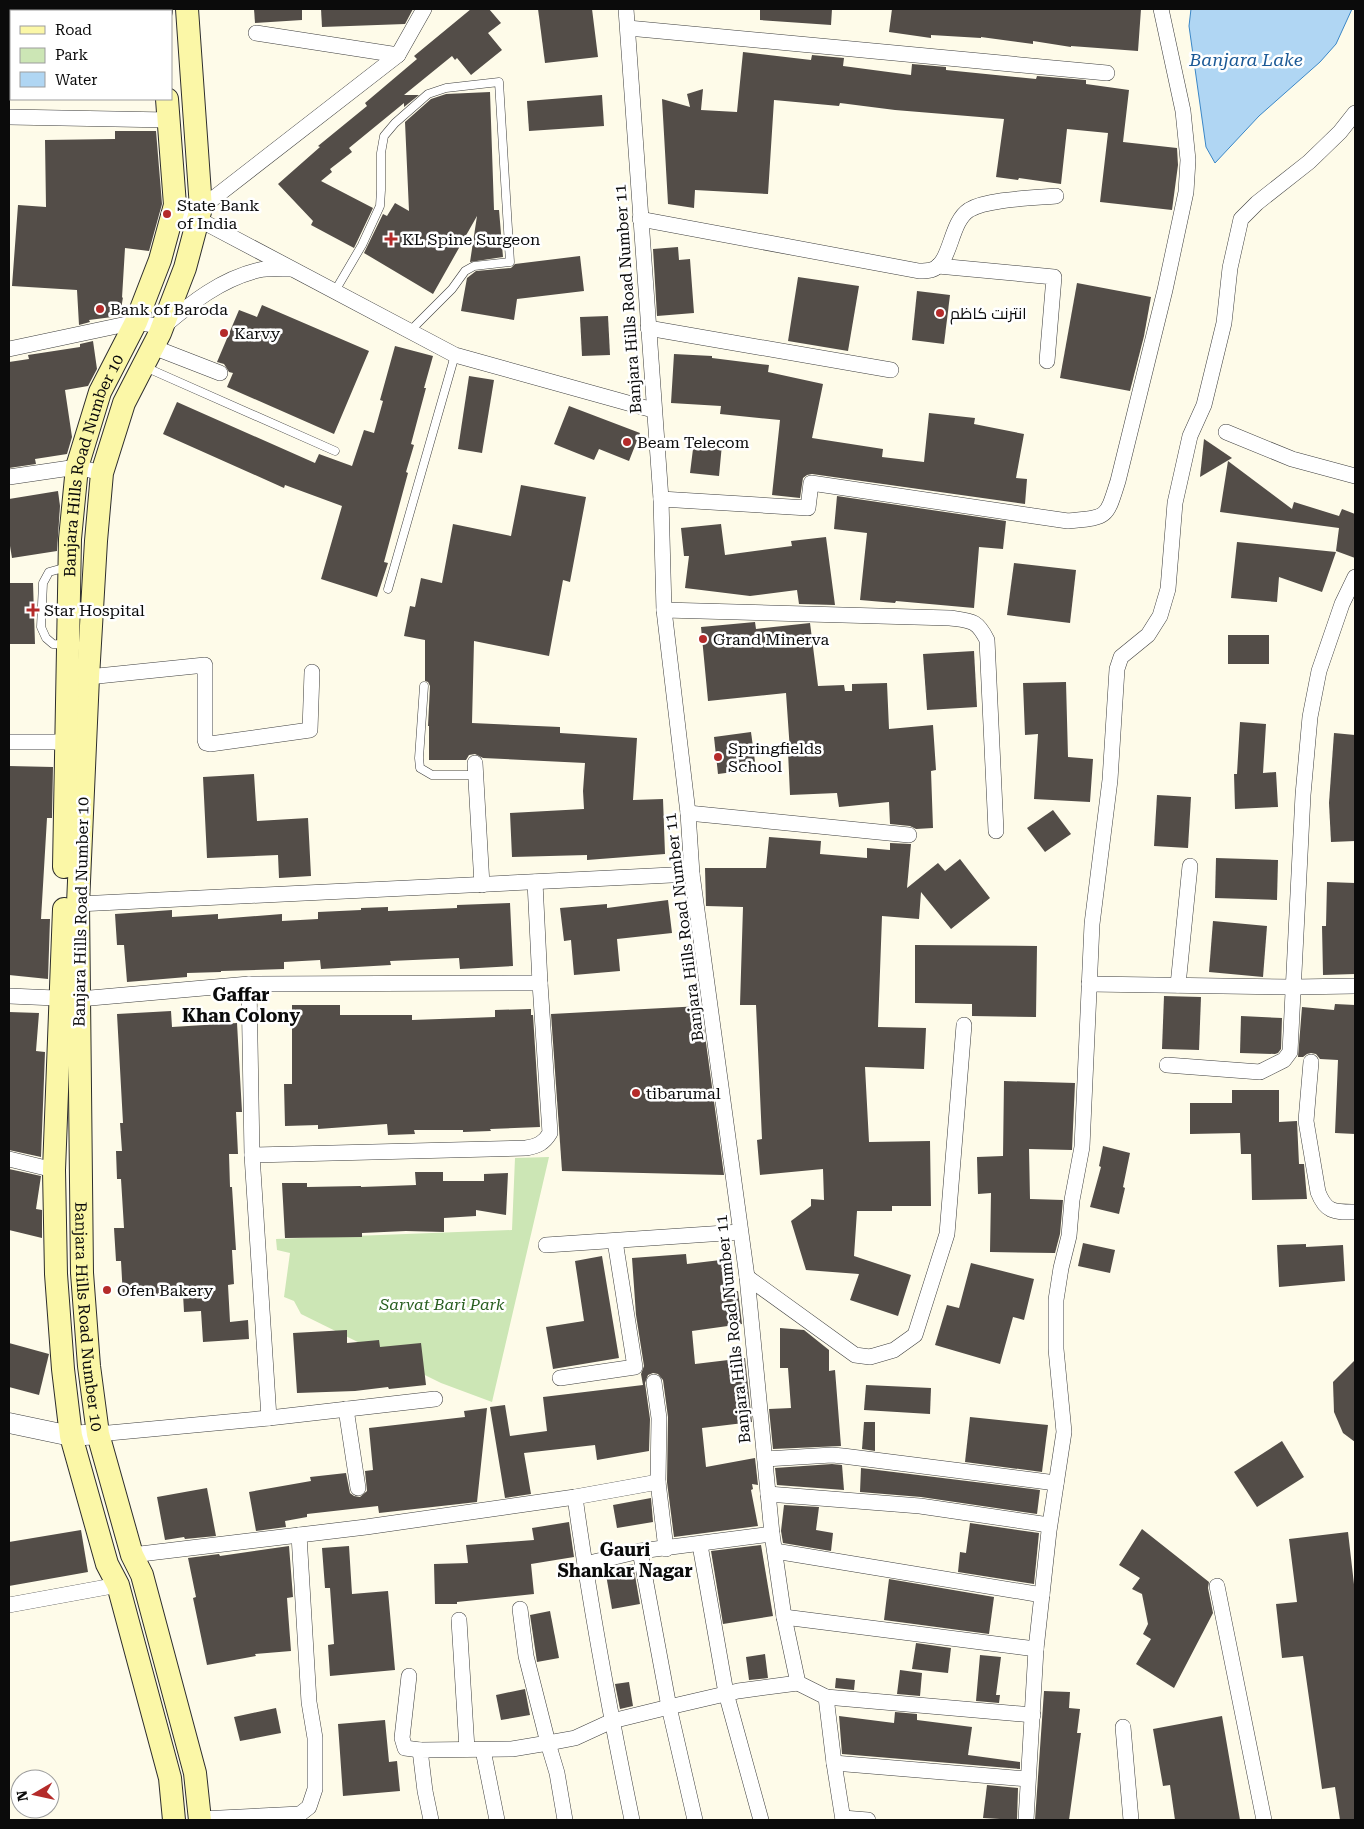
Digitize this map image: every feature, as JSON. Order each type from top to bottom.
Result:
[{"type":"main road","name":"Banjara Hills Road Number 10","points":[[174,1820],[170,1778],[118,1585],[108,1564],[71,1436],[63,1369],[56,1274],[54,1170],[78,904],[88,677],[102,473],[124,402],[162,327],[185,268],[200,214],[187,9]]},
{"type":"main road","name":"Banjara Hills Road Number 10","points":[[168,109],[175,205],[173,213],[160,260],[136,322],[100,392],[77,467],[69,566],[67,742],[70,999],[82,1273],[89,1366],[98,1434],[132,1554],[142,1575],[195,1773],[200,1820]]},
{"type":"street","points":[[200,214],[398,55],[424,9]]},
{"type":"street","name":"Banjara Hills Road Number 11","points":[[626,9],[653,410],[661,499],[664,610],[688,813],[692,874],[747,1277],[772,1534],[784,1617],[798,1683]]},
{"type":"street","points":[[661,499],[808,508],[810,483],[1068,521],[1098,518],[1109,510],[1166,290],[1186,192],[1188,160],[1183,111],[1161,9]]},
{"type":"street","points":[[628,28],[1107,72]]},
{"type":"street","points":[[256,33],[398,55]]},
{"type":"street","points":[[9,117],[168,109]]},
{"type":"street","points":[[1026,1820],[1036,1649],[1050,1525],[1064,1432],[1056,1349],[1056,1300],[1069,1236],[1072,1200],[1082,1147],[1092,924],[1110,780],[1117,669],[1121,657],[1148,635],[1160,616],[1168,589],[1175,503],[1190,436],[1204,405],[1224,323],[1230,268],[1241,218],[1309,162],[1340,132],[1355,113]]},
{"type":"street","points":[[640,219],[919,271],[931,270],[944,259],[959,220],[970,210],[984,205],[1014,200],[1056,196]]},
{"type":"street","points":[[173,213],[200,214],[292,269],[412,330],[455,355],[653,410]]},
{"type":"street","points":[[938,266],[1054,277],[1047,361]]},
{"type":"street","points":[[9,349],[136,322],[162,327],[190,304],[225,282],[260,270],[292,269]]},
{"type":"street","points":[[648,328],[892,370]]},
{"type":"street","points":[[148,357],[220,373]]},
{"type":"street","points":[[1226,432],[1292,459],[1355,476]]},
{"type":"street","points":[[9,477],[77,467],[102,473]]},
{"type":"street","points":[[1168,1064],[1260,1072],[1284,1060],[1290,1052],[1303,795],[1310,717],[1319,671],[1342,604],[1355,577]]},
{"type":"street","points":[[664,610],[950,618],[968,620],[980,626],[988,640],[996,831]]},
{"type":"street","points":[[88,677],[205,665],[205,740],[206,743],[210,744],[310,730],[312,672]]},
{"type":"street","points":[[9,742],[67,742]]},
{"type":"street","points":[[475,769],[482,885]]},
{"type":"street","points":[[688,813],[909,835]]},
{"type":"street","points":[[1178,985],[1190,866]]},
{"type":"street","points":[[78,904],[692,874]]},
{"type":"street","points":[[252,1155],[537,1146],[546,1141],[550,1132],[540,983],[536,882]]},
{"type":"street","points":[[9,996],[70,999],[249,984],[540,983]]},
{"type":"street","points":[[249,984],[252,1155],[269,1418]]},
{"type":"street","points":[[1089,984],[1355,986]]},
{"type":"street","points":[[747,1277],[855,1355],[870,1357],[894,1350],[915,1335],[947,1234],[964,1025]]},
{"type":"street","points":[[1310,1062],[1306,1121],[1318,1192],[1322,1202],[1328,1209],[1340,1212],[1355,1212]]},
{"type":"street","points":[[9,1159],[54,1170]]},
{"type":"street","points":[[546,1245],[740,1232]]},
{"type":"street","points":[[560,1378],[635,1367],[615,1241]]},
{"type":"street","points":[[654,1382],[659,1418],[658,1482],[666,1549]]},
{"type":"street","points":[[9,1423],[71,1436],[269,1418],[435,1399]]},
{"type":"street","points":[[346,1409],[358,1488]]},
{"type":"street","points":[[765,1459],[838,1456],[1056,1483]]},
{"type":"street","points":[[132,1554],[299,1535],[575,1497],[658,1482]]},
{"type":"street","points":[[768,1494],[920,1506],[1050,1525]]},
{"type":"street","points":[[575,1497],[612,1722],[632,1820]]},
{"type":"street","points":[[585,1564],[640,1552],[772,1534]]},
{"type":"street","points":[[200,1820],[300,1814],[309,1807],[316,1788],[315,1738],[309,1702],[299,1535]]},
{"type":"street","points":[[700,1545],[726,1693],[761,1820]]},
{"type":"street","points":[[775,1551],[1042,1594]]},
{"type":"street","points":[[640,1552],[669,1707],[696,1820]]},
{"type":"street","points":[[9,1604],[118,1585]]},
{"type":"street","points":[[1217,1586],[1264,1820]]},
{"type":"street","points":[[520,1609],[526,1656],[557,1773],[565,1820]]},
{"type":"street","points":[[784,1617],[1036,1649]]},
{"type":"street","points":[[459,1620],[467,1749]]},
{"type":"street","points":[[409,1676],[402,1738],[405,1748],[420,1750],[512,1749],[548,1744],[575,1738],[612,1722],[726,1693],[798,1683],[826,1697],[1033,1715]]},
{"type":"street","points":[[826,1697],[843,1819],[868,1820]]},
{"type":"street","points":[[1123,1727],[1131,1820]]},
{"type":"street","points":[[420,1750],[431,1820]]},
{"type":"street","points":[[483,1750],[497,1820]]},
{"type":"street","points":[[834,1764],[1027,1779]]},
{"type":"lane","points":[[335,291],[362,245],[380,206],[382,190],[380,153],[384,136],[395,123],[428,94],[446,88],[499,82],[510,262],[474,266],[465,271],[452,289],[412,330]]},
{"type":"lane","points":[[388,589],[455,355]]},
{"type":"lane","points":[[148,357],[334,451]]},
{"type":"lane","points":[[424,686],[420,768],[432,775],[475,769]]},
{"type":"green space","name":"Sarvat Bari Park","points":[[549,1157],[492,1402],[441,1383],[301,1314],[294,1301],[284,1297],[290,1253],[277,1250],[276,1239],[512,1230],[515,1158]]},
{"type":"water","name":"Banjara Lake","points":[[1191,9],[1352,9],[1336,44],[1320,62],[1259,116],[1215,163],[1206,147],[1189,26]]},
{"type":"building","points":[[254,9],[302,9],[302,20],[255,23]]},
{"type":"building","points":[[321,9],[413,9],[405,24],[322,27]]},
{"type":"building","points":[[471,9],[489,9],[501,23],[488,33],[502,50],[471,75],[457,58],[455,60],[452,56],[404,95],[419,95],[404,107],[404,103],[349,148],[352,152],[330,169],[332,172],[321,181],[373,208],[354,248],[311,225],[313,221],[278,184],[320,147],[318,146],[367,106],[365,103],[417,59],[414,56]]},
{"type":"building","points":[[538,9],[592,9],[598,57],[545,63]]},
{"type":"building","points":[[760,9],[832,9],[831,25],[760,20]]},
{"type":"building","points":[[892,9],[1141,9],[1138,51],[1071,47],[1033,41],[1033,44],[981,37],[931,35],[931,38],[889,32]]},
{"type":"building","points":[[743,52],[811,60],[812,55],[844,58],[843,66],[911,75],[912,64],[946,67],[946,70],[1036,79],[1037,76],[1086,80],[1086,84],[1129,90],[1123,142],[1177,148],[1178,165],[1172,210],[1100,202],[1108,133],[1067,129],[1061,184],[1019,178],[1018,180],[996,177],[1004,119],[895,110],[840,103],[839,106],[774,100],[768,194],[695,190],[694,208],[668,204],[662,99],[690,107],[687,94],[703,89],[701,110],[737,112]]},
{"type":"building","points":[[490,92],[494,210],[499,210],[503,257],[470,262],[477,216],[433,294],[364,253],[383,214],[387,216],[395,203],[409,211],[405,122],[431,99],[446,94]]},
{"type":"building","points":[[602,95],[604,126],[529,131],[527,101]]},
{"type":"building","points":[[115,131],[156,131],[162,204],[149,251],[125,248],[123,297],[120,316],[89,320],[90,322],[79,325],[77,290],[12,286],[18,205],[46,207],[45,140],[115,139]]},
{"type":"building","points":[[678,247],[679,260],[690,259],[694,313],[657,316],[653,249]]},
{"type":"building","points":[[580,256],[584,291],[517,299],[514,320],[461,311],[467,278],[476,271],[511,268],[515,264]]},
{"type":"building","points":[[798,277],[859,286],[848,351],[788,341]]},
{"type":"building","points":[[1077,283],[1151,297],[1144,336],[1130,391],[1060,378]]},
{"type":"building","points":[[917,291],[950,295],[944,344],[912,340]]},
{"type":"building","points":[[262,305],[369,351],[334,434],[227,387],[233,373],[229,372],[224,364],[217,362],[239,310],[257,317]]},
{"type":"building","points":[[608,316],[610,355],[582,356],[580,317]]},
{"type":"building","points":[[93,341],[97,369],[88,386],[65,390],[72,437],[67,454],[35,459],[36,464],[9,468],[9,362],[29,359],[28,355],[80,347],[80,344]]},
{"type":"building","points":[[395,346],[433,356],[411,444],[414,445],[406,472],[408,473],[384,562],[388,563],[377,597],[321,579],[342,506],[285,485],[284,488],[163,434],[177,402],[315,463],[319,454],[352,466],[364,430],[374,433],[383,401],[380,400]]},
{"type":"building","points":[[674,354],[712,356],[712,358],[769,365],[768,372],[823,384],[812,438],[883,449],[882,457],[924,462],[929,413],[975,418],[974,424],[1024,434],[1016,478],[1027,479],[1025,504],[812,474],[803,478],[800,498],[772,495],[780,420],[720,414],[721,406],[671,403]]},
{"type":"building","points":[[469,376],[494,380],[482,453],[458,449]]},
{"type":"building","points":[[569,406],[640,433],[629,461],[599,449],[594,460],[554,444]]},
{"type":"building","points":[[1204,439],[1232,458],[1200,477]]},
{"type":"building","points":[[694,441],[722,444],[719,476],[690,473]]},
{"type":"building","points":[[1228,461],[1292,509],[1294,502],[1339,516],[1342,509],[1355,514],[1355,558],[1336,551],[1339,528],[1220,512]]},
{"type":"building","points":[[521,485],[586,497],[570,582],[563,580],[549,656],[474,641],[472,723],[560,727],[560,733],[637,738],[633,800],[663,799],[665,854],[587,860],[587,855],[512,857],[510,813],[584,809],[585,763],[483,758],[475,754],[469,755],[466,760],[429,760],[430,686],[425,681],[425,640],[404,636],[410,606],[415,607],[421,578],[442,583],[453,524],[511,536]]},
{"type":"building","points":[[58,491],[60,506],[57,551],[12,558],[9,540],[9,499]]},
{"type":"building","points":[[837,496],[1006,521],[1003,549],[979,547],[974,608],[896,601],[895,603],[860,600],[867,533],[834,529]]},
{"type":"building","points":[[721,524],[725,555],[792,546],[791,541],[826,537],[835,605],[799,604],[797,590],[750,596],[685,588],[689,556],[684,556],[681,528]]},
{"type":"building","points":[[1237,542],[1336,552],[1322,592],[1279,577],[1277,602],[1231,598]]},
{"type":"building","points":[[1014,563],[1076,570],[1070,623],[1007,615]]},
{"type":"building","points":[[9,583],[33,583],[35,644],[9,644]]},
{"type":"building","points":[[755,622],[756,629],[810,623],[818,686],[844,685],[845,691],[852,691],[852,684],[887,683],[889,729],[933,725],[936,770],[931,771],[933,828],[916,829],[910,826],[890,824],[889,802],[839,807],[837,793],[790,795],[788,751],[790,751],[786,693],[708,701],[701,627]]},
{"type":"building","points":[[1228,635],[1269,635],[1269,664],[1228,664]]},
{"type":"building","points":[[974,651],[977,707],[927,710],[923,654]]},
{"type":"building","points":[[1066,682],[1068,757],[1093,759],[1090,802],[1034,799],[1038,734],[1025,735],[1023,683]]},
{"type":"building","points":[[1240,722],[1266,724],[1263,773],[1276,772],[1278,807],[1235,809],[1234,774],[1237,774]]},
{"type":"building","points":[[751,732],[756,769],[718,774],[714,737]]},
{"type":"building","points":[[1334,733],[1355,735],[1355,841],[1331,842],[1329,803]]},
{"type":"building","points":[[9,766],[53,767],[52,818],[47,818],[41,919],[50,919],[48,979],[9,975]]},
{"type":"building","points":[[254,774],[257,821],[308,818],[311,876],[279,878],[278,855],[207,858],[203,777]]},
{"type":"building","points":[[1157,795],[1191,797],[1188,848],[1154,846]]},
{"type":"building","points":[[1053,810],[1071,834],[1045,852],[1027,828]]},
{"type":"building","points":[[769,837],[821,841],[820,854],[867,858],[867,848],[890,850],[890,843],[911,844],[907,888],[938,863],[945,871],[960,859],[990,898],[951,929],[921,892],[919,919],[882,916],[878,1027],[926,1028],[924,1069],[865,1067],[869,1142],[930,1141],[931,1206],[892,1206],[892,1211],[857,1211],[854,1256],[911,1275],[898,1316],[850,1300],[859,1274],[806,1270],[791,1221],[811,1206],[811,1199],[824,1200],[823,1169],[760,1175],[757,1140],[762,1139],[756,1005],[740,1005],[743,907],[706,906],[705,868],[766,868]]},
{"type":"building","points":[[1216,858],[1278,860],[1277,900],[1215,898]]},
{"type":"building","points":[[1327,882],[1355,883],[1355,974],[1323,975],[1322,926],[1326,926]]},
{"type":"building","points":[[668,900],[672,933],[617,939],[620,971],[574,975],[571,940],[564,941],[560,908],[607,904],[607,908]]},
{"type":"building","points":[[510,903],[513,966],[460,969],[459,958],[390,961],[391,965],[321,969],[320,960],[284,962],[284,969],[187,973],[187,977],[127,982],[124,945],[117,945],[115,914],[172,910],[172,917],[218,914],[218,919],[282,914],[282,921],[318,919],[318,912],[361,910],[361,908],[388,907],[388,911],[457,908],[457,905]]},
{"type":"building","points":[[1213,921],[1267,926],[1263,977],[1209,972]]},
{"type":"building","points":[[915,945],[1037,946],[1036,1017],[972,1016],[972,1004],[915,1003]]},
{"type":"building","points":[[1164,996],[1201,997],[1199,1050],[1162,1049]]},
{"type":"building","points":[[1335,1004],[1355,1005],[1355,1134],[1335,1133],[1338,1060],[1320,1059],[1316,1054],[1311,1053],[1298,1057],[1302,1007],[1334,1010]]},
{"type":"building","points":[[292,1005],[340,1005],[340,1015],[412,1015],[412,1020],[495,1017],[495,1010],[531,1009],[531,1015],[533,1015],[540,1127],[463,1132],[463,1130],[414,1130],[415,1134],[388,1135],[387,1124],[318,1129],[318,1125],[285,1126],[284,1084],[292,1084]]},
{"type":"building","name":"tibarumal","points":[[701,1006],[724,1175],[562,1171],[551,1014]]},
{"type":"building","points":[[171,1011],[172,1027],[237,1023],[242,1112],[236,1112],[238,1154],[229,1154],[236,1250],[232,1250],[234,1284],[228,1285],[230,1322],[248,1320],[249,1339],[203,1342],[201,1311],[184,1312],[183,1294],[123,1297],[121,1261],[116,1261],[114,1228],[124,1228],[121,1179],[117,1179],[116,1151],[122,1151],[120,1123],[123,1123],[117,1014]]},
{"type":"building","points":[[9,1012],[39,1013],[36,1051],[45,1052],[41,1157],[9,1150]]},
{"type":"building","points":[[1241,1016],[1282,1018],[1281,1049],[1278,1053],[1240,1053]]},
{"type":"building","points":[[1004,1081],[1075,1083],[1072,1150],[1029,1149],[1030,1199],[1063,1200],[1060,1234],[1055,1253],[990,1252],[991,1193],[978,1194],[977,1157],[1003,1156]]},
{"type":"building","points":[[1232,1090],[1279,1090],[1279,1122],[1297,1121],[1299,1164],[1304,1164],[1307,1199],[1252,1200],[1251,1154],[1241,1154],[1240,1133],[1190,1134],[1190,1103],[1232,1103]]},
{"type":"building","points":[[1103,1146],[1130,1153],[1119,1214],[1090,1207],[1101,1167],[1099,1166]]},
{"type":"building","points":[[9,1169],[41,1176],[36,1209],[42,1210],[42,1238],[9,1230]]},
{"type":"building","points":[[415,1172],[443,1172],[443,1181],[484,1181],[484,1174],[508,1173],[506,1215],[476,1210],[476,1216],[444,1218],[444,1232],[406,1231],[362,1233],[362,1237],[285,1238],[282,1183],[307,1183],[307,1187],[416,1185]]},
{"type":"building","points":[[1083,1243],[1115,1250],[1110,1273],[1078,1266]]},
{"type":"building","points":[[1306,1244],[1306,1247],[1343,1245],[1345,1281],[1279,1287],[1277,1245]]},
{"type":"building","points":[[686,1254],[687,1264],[729,1259],[733,1292],[738,1291],[742,1324],[692,1331],[695,1364],[745,1358],[752,1422],[702,1428],[706,1467],[755,1458],[758,1485],[752,1484],[753,1489],[751,1490],[758,1526],[674,1537],[667,1482],[668,1417],[663,1380],[658,1374],[653,1373],[648,1375],[645,1383],[650,1419],[649,1451],[597,1460],[595,1445],[524,1453],[531,1494],[505,1498],[490,1407],[505,1405],[510,1436],[547,1431],[543,1397],[643,1385],[641,1374],[644,1366],[636,1315],[632,1258]]},
{"type":"building","points":[[602,1256],[619,1358],[553,1369],[546,1327],[584,1321],[575,1261]]},
{"type":"building","points":[[971,1263],[1034,1279],[1024,1320],[1013,1317],[1000,1364],[935,1345],[947,1305],[959,1308]]},
{"type":"building","points":[[780,1328],[804,1330],[829,1350],[829,1371],[835,1370],[841,1446],[773,1449],[769,1409],[791,1408],[788,1368],[780,1368]]},
{"type":"building","points":[[347,1330],[347,1343],[379,1340],[380,1347],[421,1343],[426,1385],[389,1389],[388,1387],[355,1391],[297,1393],[293,1333]]},
{"type":"building","points":[[9,1343],[49,1354],[39,1395],[9,1387]]},
{"type":"building","points":[[1355,1360],[1355,1442],[1343,1433],[1334,1412],[1333,1382]]},
{"type":"building","points":[[866,1385],[931,1388],[930,1414],[864,1410]]},
{"type":"building","points":[[487,1408],[477,1502],[379,1513],[378,1506],[307,1514],[307,1517],[285,1521],[286,1527],[256,1531],[249,1492],[311,1481],[310,1477],[346,1473],[350,1493],[360,1497],[367,1491],[365,1471],[373,1470],[369,1428],[465,1417],[464,1411]]},
{"type":"building","points":[[970,1417],[1048,1425],[1042,1472],[965,1462]]},
{"type":"building","points":[[864,1422],[875,1422],[875,1451],[862,1449]]},
{"type":"building","points":[[1282,1441],[1304,1477],[1257,1507],[1234,1472]]},
{"type":"building","points":[[842,1465],[844,1490],[777,1485],[775,1468]]},
{"type":"building","points":[[861,1468],[1040,1490],[1037,1514],[921,1497],[860,1492]]},
{"type":"building","points":[[207,1488],[216,1536],[185,1539],[184,1537],[165,1540],[157,1497]]},
{"type":"building","points":[[651,1498],[653,1522],[617,1528],[613,1505]]},
{"type":"building","points":[[784,1505],[819,1507],[816,1530],[833,1533],[831,1551],[783,1543],[781,1531]]},
{"type":"building","points":[[569,1522],[574,1557],[531,1564],[534,1594],[457,1602],[457,1604],[435,1604],[434,1564],[468,1563],[466,1545],[534,1540],[532,1528]]},
{"type":"building","points":[[970,1523],[1039,1533],[1034,1584],[958,1572],[960,1552],[966,1553]]},
{"type":"building","points":[[1142,1529],[1209,1582],[1208,1588],[1213,1613],[1174,1688],[1136,1664],[1151,1639],[1143,1634],[1148,1624],[1142,1594],[1132,1589],[1140,1578],[1119,1565]]},
{"type":"building","points":[[81,1530],[88,1572],[9,1586],[9,1542]]},
{"type":"building","points":[[1348,1532],[1355,1593],[1355,1820],[1340,1820],[1335,1787],[1322,1789],[1303,1656],[1282,1658],[1276,1604],[1297,1602],[1289,1539]]},
{"type":"building","points":[[761,1545],[773,1616],[723,1624],[711,1551]]},
{"type":"building","points":[[289,1546],[293,1597],[287,1598],[291,1651],[255,1654],[256,1656],[207,1665],[193,1598],[196,1597],[188,1558],[219,1554],[220,1556]]},
{"type":"building","points":[[349,1546],[352,1594],[388,1591],[395,1670],[330,1676],[328,1645],[334,1644],[330,1588],[325,1588],[322,1548]]},
{"type":"building","points":[[633,1564],[640,1604],[612,1609],[605,1569]]},
{"type":"building","points":[[889,1579],[994,1597],[989,1634],[884,1620]]},
{"type":"building","points":[[550,1611],[559,1658],[537,1662],[530,1615]]},
{"type":"building","points":[[916,1643],[951,1648],[948,1673],[912,1669]]},
{"type":"building","points":[[765,1654],[768,1678],[749,1680],[746,1657]]},
{"type":"building","points":[[980,1655],[1001,1657],[996,1695],[1000,1695],[999,1703],[976,1701]]},
{"type":"building","points":[[900,1670],[922,1673],[920,1696],[897,1694]]},
{"type":"building","points":[[836,1678],[855,1680],[854,1690],[835,1688]]},
{"type":"building","points":[[629,1682],[633,1706],[620,1709],[615,1684]]},
{"type":"building","points":[[525,1689],[530,1715],[501,1720],[496,1695]]},
{"type":"building","points":[[1044,1691],[1070,1692],[1069,1708],[1080,1709],[1077,1733],[1081,1733],[1069,1820],[1035,1820]]},
{"type":"building","points":[[276,1708],[281,1733],[240,1741],[234,1717]]},
{"type":"building","points":[[895,1712],[917,1714],[917,1720],[972,1727],[968,1755],[1020,1762],[1020,1769],[842,1754],[839,1716],[894,1723]]},
{"type":"building","points":[[1222,1716],[1240,1820],[1175,1820],[1170,1785],[1163,1786],[1153,1729]]},
{"type":"building","points":[[385,1720],[389,1762],[397,1761],[400,1791],[343,1796],[338,1724]]},
{"type":"building","points":[[987,1785],[1018,1788],[1017,1820],[983,1818]]},
{"type":"place","name":"State Bank of India","points":[[167,214]]},
{"type":"place","name":"KL Spine Surgeon","points":[[391,239]]},
{"type":"place","name":"Bank of Baroda","points":[[100,309]]},
{"type":"place","name":"انترنت كاظم","points":[[940,313]]},
{"type":"place","name":"Karvy","points":[[224,333]]},
{"type":"place","name":"Beam Telecom","points":[[627,442]]},
{"type":"place","name":"Star Hospital","points":[[33,610]]},
{"type":"place","name":"Grand Minerva","points":[[703,639]]},
{"type":"place","name":"Springfields School","points":[[718,757]]},
{"type":"place","name":"tibarumal","points":[[636,1093]]},
{"type":"place","name":"Ofen Bakery","points":[[107,1290]]},
{"type":"district","name":"Gaffar Khan Colony","points":[[241,1004]]},
{"type":"district","name":"Gauri Shankar Nagar","points":[[625,1559]]}]
